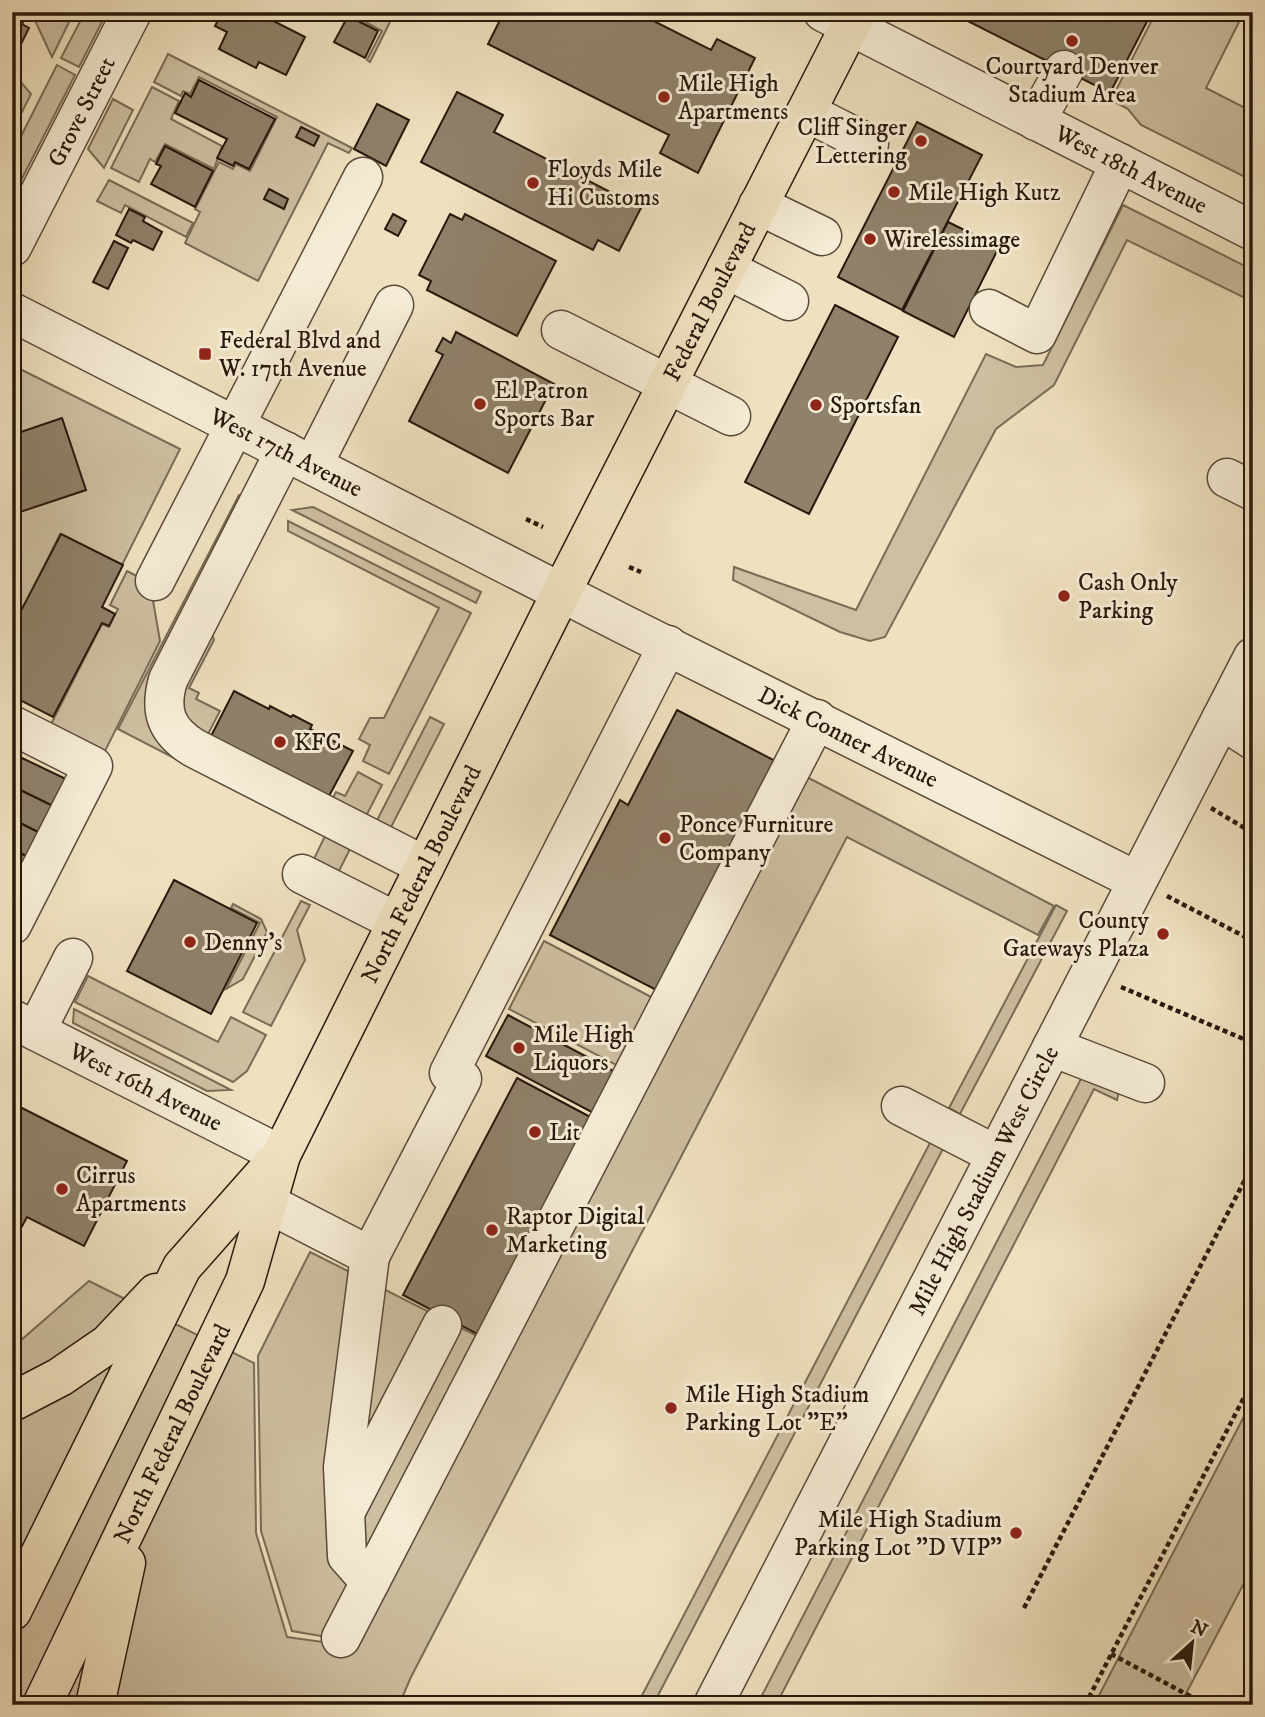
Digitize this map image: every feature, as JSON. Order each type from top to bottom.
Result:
[{"type":"main road","name":"Federal Boulevard","points":[[562,591],[806,112],[843,17]]},
{"type":"main road","name":"North Federal Boulevard","points":[[42,1705],[245,1281],[281,1155],[562,591]]},
{"type":"main road","name":"North Federal Boulevard","points":[[12,1611],[181,1267],[281,1155]]},
{"type":"main road","points":[[12,1402],[60,1377],[108,1344],[181,1267]]},
{"type":"main road","points":[[95,1705],[141,1499]]},
{"type":"street","name":"Grove Street","points":[[12,247],[132,12]]},
{"type":"street","name":"West 18th Avenue","points":[[843,17],[1036,121],[1253,231]]},
{"type":"street","points":[[1036,121],[1064,71]]},
{"type":"street","points":[[806,112],[869,144]]},
{"type":"street","points":[[989,309],[1037,334],[1120,163]]},
{"type":"street","points":[[155,581],[363,177]]},
{"type":"street","points":[[758,205],[822,236]]},
{"type":"street","points":[[726,269],[789,302]]},
{"type":"street","points":[[394,305],[204,610],[163,695],[167,719],[180,740],[425,866]]},
{"type":"street","name":"West 17th Avenue","points":[[12,312],[562,591]]},
{"type":"street","points":[[561,330],[731,416]]},
{"type":"street","name":"Dick Conner Avenue","points":[[562,591],[1152,889]]},
{"type":"street","points":[[370,1582],[347,1556],[344,1467],[370,1255],[461,1079],[449,1073],[668,645]]},
{"type":"street","name":"Mile High Stadium West Circle","points":[[713,1705],[1052,1047],[1152,889],[1221,719],[1253,657]]},
{"type":"street","points":[[341,1638],[817,719]]},
{"type":"street","points":[[1221,719],[1253,740]]},
{"type":"street","points":[[12,725],[93,766],[12,925]]},
{"type":"street","points":[[302,874],[397,922]]},
{"type":"street","points":[[24,1025],[74,958]]},
{"type":"street","name":"West 16th Avenue","points":[[24,1025],[281,1155]]},
{"type":"street","points":[[1052,1047],[1145,1083]]},
{"type":"street","points":[[901,1106],[996,1155]]},
{"type":"street","points":[[267,1203],[370,1255]]},
{"type":"street","points":[[345,1511],[442,1325]]},
{"type":"path","points":[[526,519],[543,527]]},
{"type":"path","points":[[629,567],[640,572]]},
{"type":"path","points":[[1212,808],[1253,833]]},
{"type":"path","points":[[1152,889],[1253,941]]},
{"type":"path","points":[[1121,987],[1253,1043]]},
{"type":"path","points":[[1024,1608],[1253,1164]]},
{"type":"path","points":[[1085,1705],[1253,1380]]},
{"type":"path","points":[[1111,1654],[1207,1705]]},
{"type":"shaded area","points":[[31,12],[74,12],[52,57]]},
{"type":"shaded area","points":[[85,12],[107,12],[79,67],[61,58]]},
{"type":"shaded area","points":[[347,12],[395,12],[370,62],[367,60],[382,31]]},
{"type":"shaded area","points":[[1156,12],[1244,12],[1206,88],[1253,112],[1253,181],[1141,125],[1128,109],[1111,100]]},
{"type":"shaded area","points":[[168,54],[352,148],[349,153],[328,143],[258,281],[185,243],[200,212],[195,209],[219,162],[233,169],[236,164],[250,171],[277,117],[199,77],[190,94],[183,91],[181,96],[154,82]]},
{"type":"shaded area","points":[[57,65],[75,75],[12,198],[12,154]]},
{"type":"shaded area","points":[[12,72],[31,94],[12,132]]},
{"type":"shaded area","points":[[152,87],[179,101],[171,119],[222,146],[214,169],[165,144],[155,162],[150,159],[139,182],[111,168]]},
{"type":"shaded area","points":[[113,99],[133,110],[104,168],[88,149]]},
{"type":"shaded area","points":[[109,180],[193,223],[186,237],[125,205],[121,213],[97,201]]},
{"type":"shaded area","points":[[1123,205],[1253,270],[1253,302],[1127,240],[1054,385],[996,429],[885,637],[870,641],[840,632],[733,580],[734,567],[856,610],[986,354],[1016,367],[1043,365]]},
{"type":"shaded area","points":[[12,365],[180,449],[122,565],[60,534],[12,631]]},
{"type":"shaded area","points":[[239,495],[247,500],[152,708],[356,837],[339,871],[314,859],[325,836],[118,729]]},
{"type":"shaded area","points":[[313,507],[481,592],[476,603],[292,510]]},
{"type":"shaded area","points":[[288,521],[471,613],[389,774],[363,761],[370,745],[359,739],[370,718],[384,718],[439,608],[288,531]]},
{"type":"shaded area","points":[[127,571],[150,583],[160,641],[103,755],[49,728],[102,624],[109,627],[118,609],[110,605]]},
{"type":"shaded area","points":[[212,634],[214,640],[189,688],[199,693],[196,699],[220,711],[204,742],[192,733],[177,688]]},
{"type":"shaded area","points":[[430,717],[444,724],[387,835],[373,828]]},
{"type":"shaded area","points":[[358,772],[382,785],[363,822],[329,805],[336,792],[345,796]]},
{"type":"shaded area","points":[[803,775],[1054,906],[1038,935],[847,837],[411,1677],[401,1700],[410,1705],[12,1705],[12,1348],[89,1281],[254,1363],[256,1533],[287,1637],[351,1646]]},
{"type":"shaded area","points":[[301,901],[310,905],[297,930],[305,960],[271,1026],[243,1012]]},
{"type":"shaded area","points":[[233,904],[261,919],[267,932],[243,979],[226,989],[260,923],[231,908]]},
{"type":"shaded area","points":[[1056,905],[1067,911],[960,1114],[949,1108]]},
{"type":"shaded area","points":[[544,941],[657,1000],[622,1068],[509,1009]]},
{"type":"shaded area","points":[[88,976],[218,1042],[231,1017],[266,1035],[247,1071],[233,1082],[75,1002]]},
{"type":"shaded area","points":[[74,1009],[231,1090],[207,1091],[73,1023]]},
{"type":"shaded area","points":[[1084,1073],[1119,1091],[1117,1100],[1094,1089],[776,1705],[757,1705]]},
{"type":"shaded area","points":[[932,1139],[945,1145],[653,1705],[637,1705]]},
{"type":"shaded area","points":[[310,1252],[483,1339],[332,1638],[292,1631],[261,1531],[258,1356]]},
{"type":"shaded area","points":[[1253,1399],[1253,1566],[1180,1705],[1094,1705]]},
{"type":"building","points":[[12,12],[29,12],[22,24],[29,28],[20,46],[13,42],[12,44]]},
{"type":"building","points":[[222,12],[256,12],[305,37],[286,75],[259,62],[256,68],[219,49],[227,32],[215,26]]},
{"type":"building","name":"Mile High Apartments","points":[[504,12],[636,12],[711,50],[717,39],[755,58],[698,173],[660,153],[669,135],[488,44]]},
{"type":"building","name":"Courtyard Denver Stadium Area","points":[[950,12],[1152,12],[1110,93]]},
{"type":"building","points":[[348,16],[378,31],[365,58],[334,42]]},
{"type":"building","points":[[199,80],[275,119],[249,169],[235,162],[233,166],[217,158],[227,139],[175,113],[185,93],[191,97]]},
{"type":"building","points":[[457,92],[503,115],[494,132],[641,208],[619,251],[598,240],[593,250],[421,162]]},
{"type":"building","points":[[377,104],[409,120],[386,166],[354,149]]},
{"type":"building","points":[[917,122],[982,155],[902,310],[838,277]]},
{"type":"building","points":[[301,127],[319,136],[314,146],[296,137]]},
{"type":"building","points":[[165,146],[213,171],[195,207],[151,184],[161,166],[156,164]]},
{"type":"building","points":[[269,189],[288,199],[284,209],[264,199]]},
{"type":"building","points":[[129,209],[145,217],[143,221],[162,232],[153,250],[116,235]]},
{"type":"building","points":[[393,214],[406,221],[398,236],[385,229]]},
{"type":"building","points":[[450,214],[462,220],[465,214],[556,261],[517,336],[427,290],[431,281],[419,275]]},
{"type":"building","points":[[948,222],[999,247],[954,337],[903,311]]},
{"type":"building","points":[[114,241],[128,248],[108,289],[93,282]]},
{"type":"building","points":[[835,305],[898,337],[809,514],[745,482]]},
{"type":"building","points":[[456,332],[554,384],[508,473],[409,421],[443,355],[436,351],[443,338],[451,343]]},
{"type":"building","points":[[62,418],[86,490],[17,513],[12,498],[12,435]]},
{"type":"building","points":[[61,534],[123,565],[102,607],[115,614],[109,626],[102,623],[53,717],[12,696],[12,628]]},
{"type":"building","points":[[234,691],[269,709],[270,706],[291,717],[293,715],[312,725],[310,729],[353,751],[328,798],[208,742]]},
{"type":"building","points":[[677,710],[781,764],[662,993],[550,935],[620,800],[628,805]]},
{"type":"building","points":[[22,758],[68,780],[55,807],[12,786],[12,778]]},
{"type":"building","points":[[12,786],[55,807],[42,834],[12,819]]},
{"type":"building","points":[[12,819],[42,834],[30,858],[12,849]]},
{"type":"building","points":[[12,849],[30,858],[12,883]]},
{"type":"building","points":[[174,880],[257,923],[211,1014],[127,971]]},
{"type":"building","points":[[508,1015],[621,1075],[599,1116],[486,1056]]},
{"type":"building","points":[[517,1078],[596,1120],[483,1337],[403,1295]]},
{"type":"building","name":"Cirrus Apartments","points":[[12,1103],[127,1161],[84,1246],[27,1217],[12,1245]]},
{"type":"place","name":"Courtyard Denver Stadium Area","points":[[1072,41]]},
{"type":"place","name":"Mile High Apartments","points":[[664,97]]},
{"type":"place","name":"Cliff Singer Lettering","points":[[921,141]]},
{"type":"place","name":"Floyds Mile Hi Customs","points":[[533,183]]},
{"type":"place","name":"Mile High Kutz","points":[[894,192]]},
{"type":"place","name":"Wirelessimage","points":[[870,239]]},
{"type":"place","name":"Federal Blvd and W. 17th Avenue","points":[[205,354]]},
{"type":"place","name":"El Patron Sports Bar","points":[[480,404]]},
{"type":"place","name":"Sportsfan","points":[[816,405]]},
{"type":"place","name":"Cash Only Parking","points":[[1064,596]]},
{"type":"place","name":"KFC","points":[[280,742]]},
{"type":"place","name":"Ponce Furniture Company","points":[[665,838]]},
{"type":"place","name":"County Gateways Plaza","points":[[1163,934]]},
{"type":"place","name":"Denny's","points":[[190,942]]},
{"type":"place","name":"Mile High Liquors","points":[[519,1048]]},
{"type":"place","name":"Lit","points":[[535,1132]]},
{"type":"place","name":"Cirrus Apartments","points":[[62,1189]]},
{"type":"place","name":"Raptor Digital Marketing","points":[[492,1230]]},
{"type":"place","name":"Mile High Stadium Parking Lot \"E\"","points":[[671,1408]]},
{"type":"place","name":"Mile High Stadium Parking Lot \"D VIP\"","points":[[1016,1533]]}]
